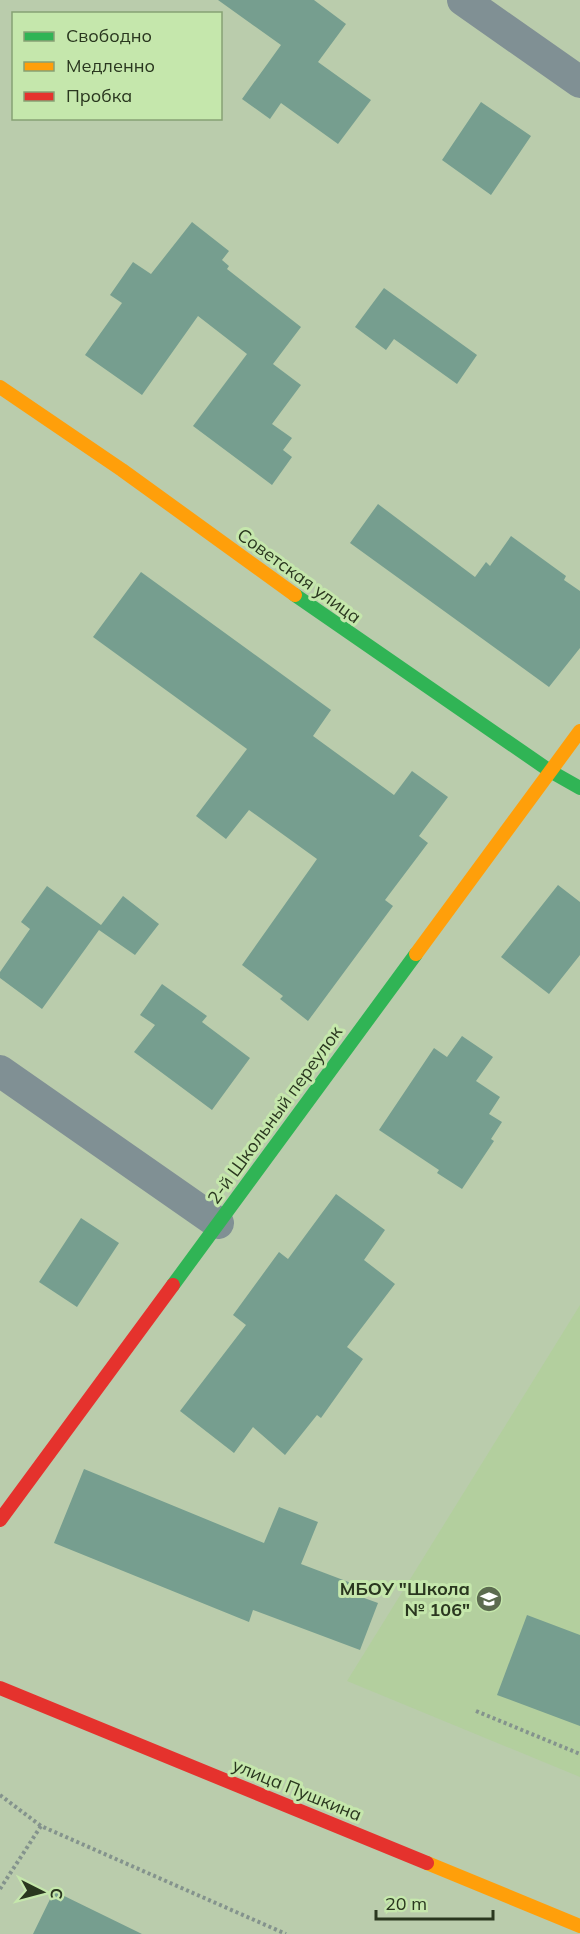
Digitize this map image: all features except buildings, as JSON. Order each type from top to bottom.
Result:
[{"type":"street","points":[[463,0],[580,82]]},
{"type":"street","name":"Советская улица","points":[[0,387],[122,470],[365,646],[550,771],[580,788]]},
{"type":"street","name":"2-й Школьный переулок","points":[[0,1520],[580,731]]},
{"type":"street","points":[[0,1071],[218,1223]]},
{"type":"street","name":"улица Пушкина","points":[[0,1688],[580,1926]]},
{"type":"path","points":[[477,1711],[580,1754]]},
{"type":"path","points":[[0,1795],[41,1826],[286,1934]]},
{"type":"path","points":[[0,1889],[41,1826]]},
{"type":"shaded area","name":"МБОУ \"Школа № 106\"","points":[[580,1305],[580,1777],[347,1681]]},
{"type":"traffic: fast","points":[[295,595],[550,771],[580,788]]},
{"type":"traffic: fast","points":[[173,1285],[416,954]]},
{"type":"traffic: slow","points":[[0,387],[122,470],[295,595]]},
{"type":"traffic: slow","points":[[416,954],[580,731]]},
{"type":"traffic: slow","points":[[427,1863],[580,1926]]},
{"type":"traffic: jam","points":[[0,1520],[173,1285]]},
{"type":"traffic: jam","points":[[0,1688],[427,1863]]},
{"type":"place","name":"МБОУ \"Школа № 106\"","points":[[489,1599]]}]
